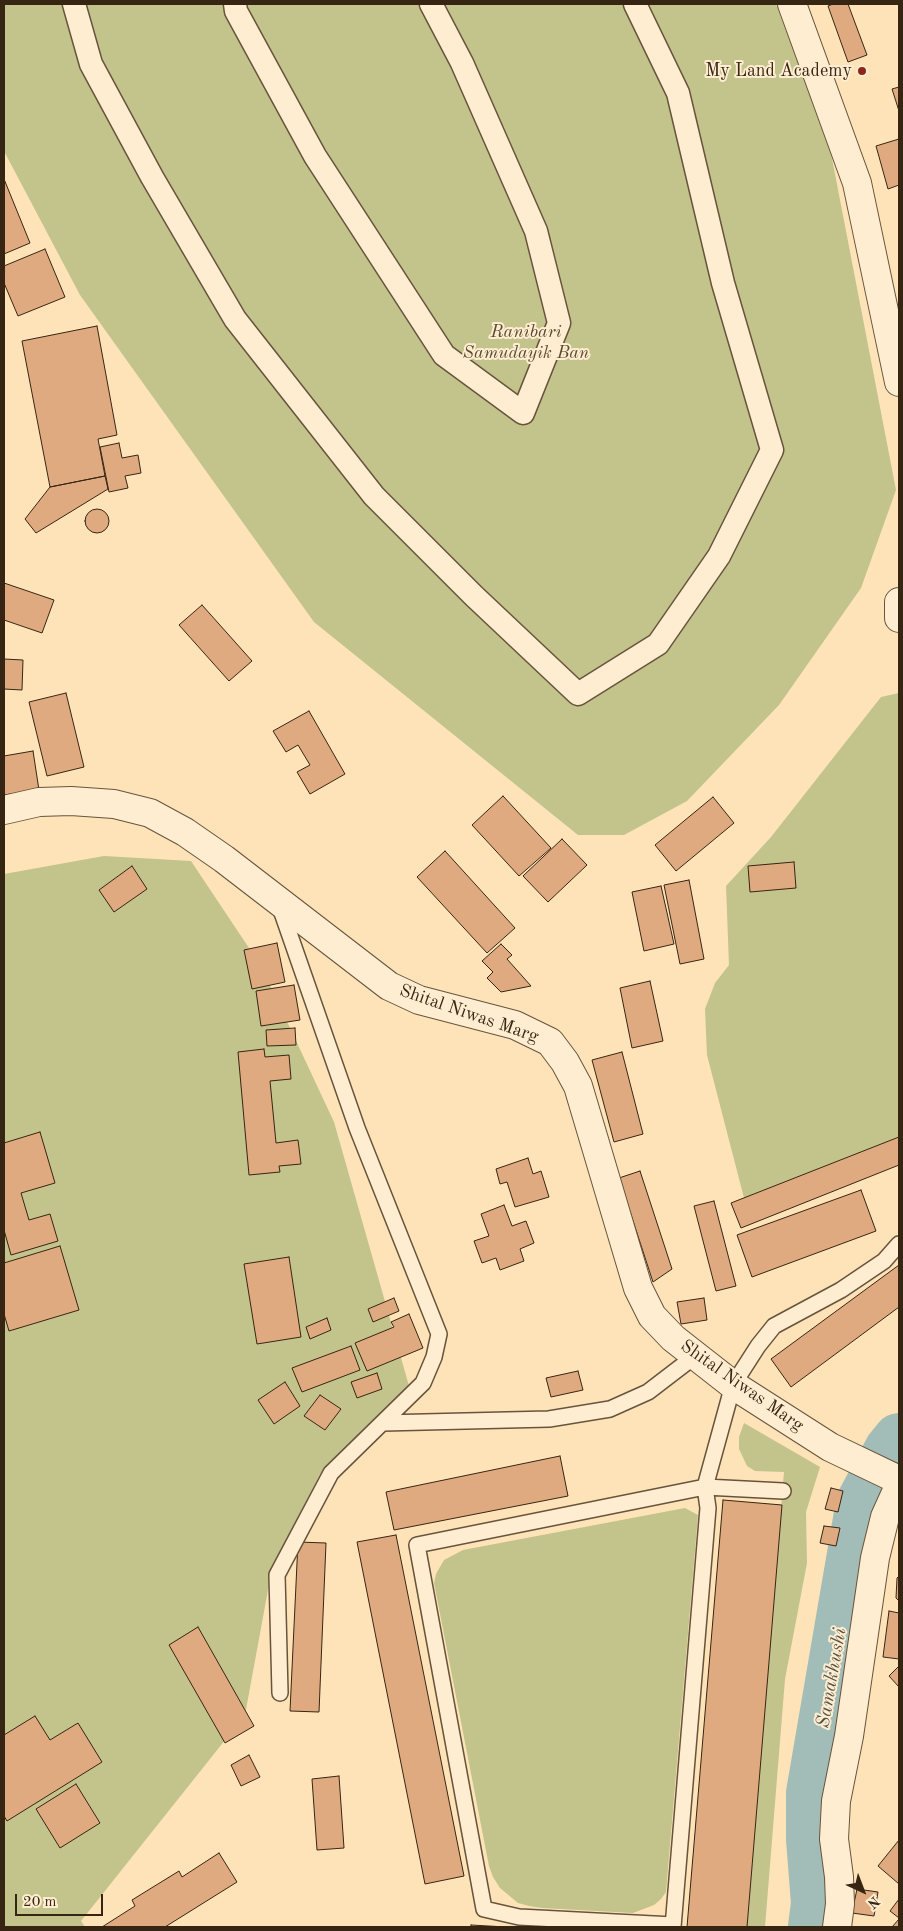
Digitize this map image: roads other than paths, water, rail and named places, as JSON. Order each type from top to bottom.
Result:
[{"type":"street","points":[[74,4],[92,64],[152,177],[235,319],[374,496],[474,596],[578,694],[658,644],[719,556],[772,450],[723,283],[678,93],[635,4]]},
{"type":"street","points":[[235,4],[236,11],[315,156],[444,355],[523,413],[559,323],[536,231],[462,63],[431,4]]},
{"type":"street","points":[[792,4],[857,183],[899,382]]},
{"type":"street","points":[[899,602],[899,618]]},
{"type":"street","name":"Shital Niwas Marg","points":[[4,810],[38,802],[72,801],[114,804],[150,813],[185,832],[278,900],[389,986],[419,1000],[515,1026],[550,1042],[565,1062],[578,1086],[638,1288],[652,1316],[673,1338],[733,1385],[830,1447],[895,1480]]},
{"type":"street","points":[[837,1927],[840,1904],[839,1876],[834,1839],[836,1801],[849,1736],[875,1558],[895,1480]]},
{"type":"lane","points":[[278,900],[357,1128],[439,1334],[434,1357],[423,1384],[332,1473],[277,1575],[280,1693]]},
{"type":"lane","points":[[783,1490],[705,1487],[417,1545],[484,1909],[519,1917],[673,1926],[708,1508],[705,1487],[733,1385],[758,1346],[774,1326],[841,1290],[884,1261],[899,1244]]},
{"type":"lane","points":[[383,1423],[549,1419],[610,1409],[648,1392],[695,1356]]},
{"type":"waterway","name":"Samakhushi","points":[[814,1927],[817,1903],[812,1839],[812,1793],[862,1502],[890,1450],[899,1439]]},
{"type":"place","name":"My Land Academy","points":[[862,71]]},
{"type":"park label","name":"Ranibari Samudayik Ban","points":[[526,342]]}]
